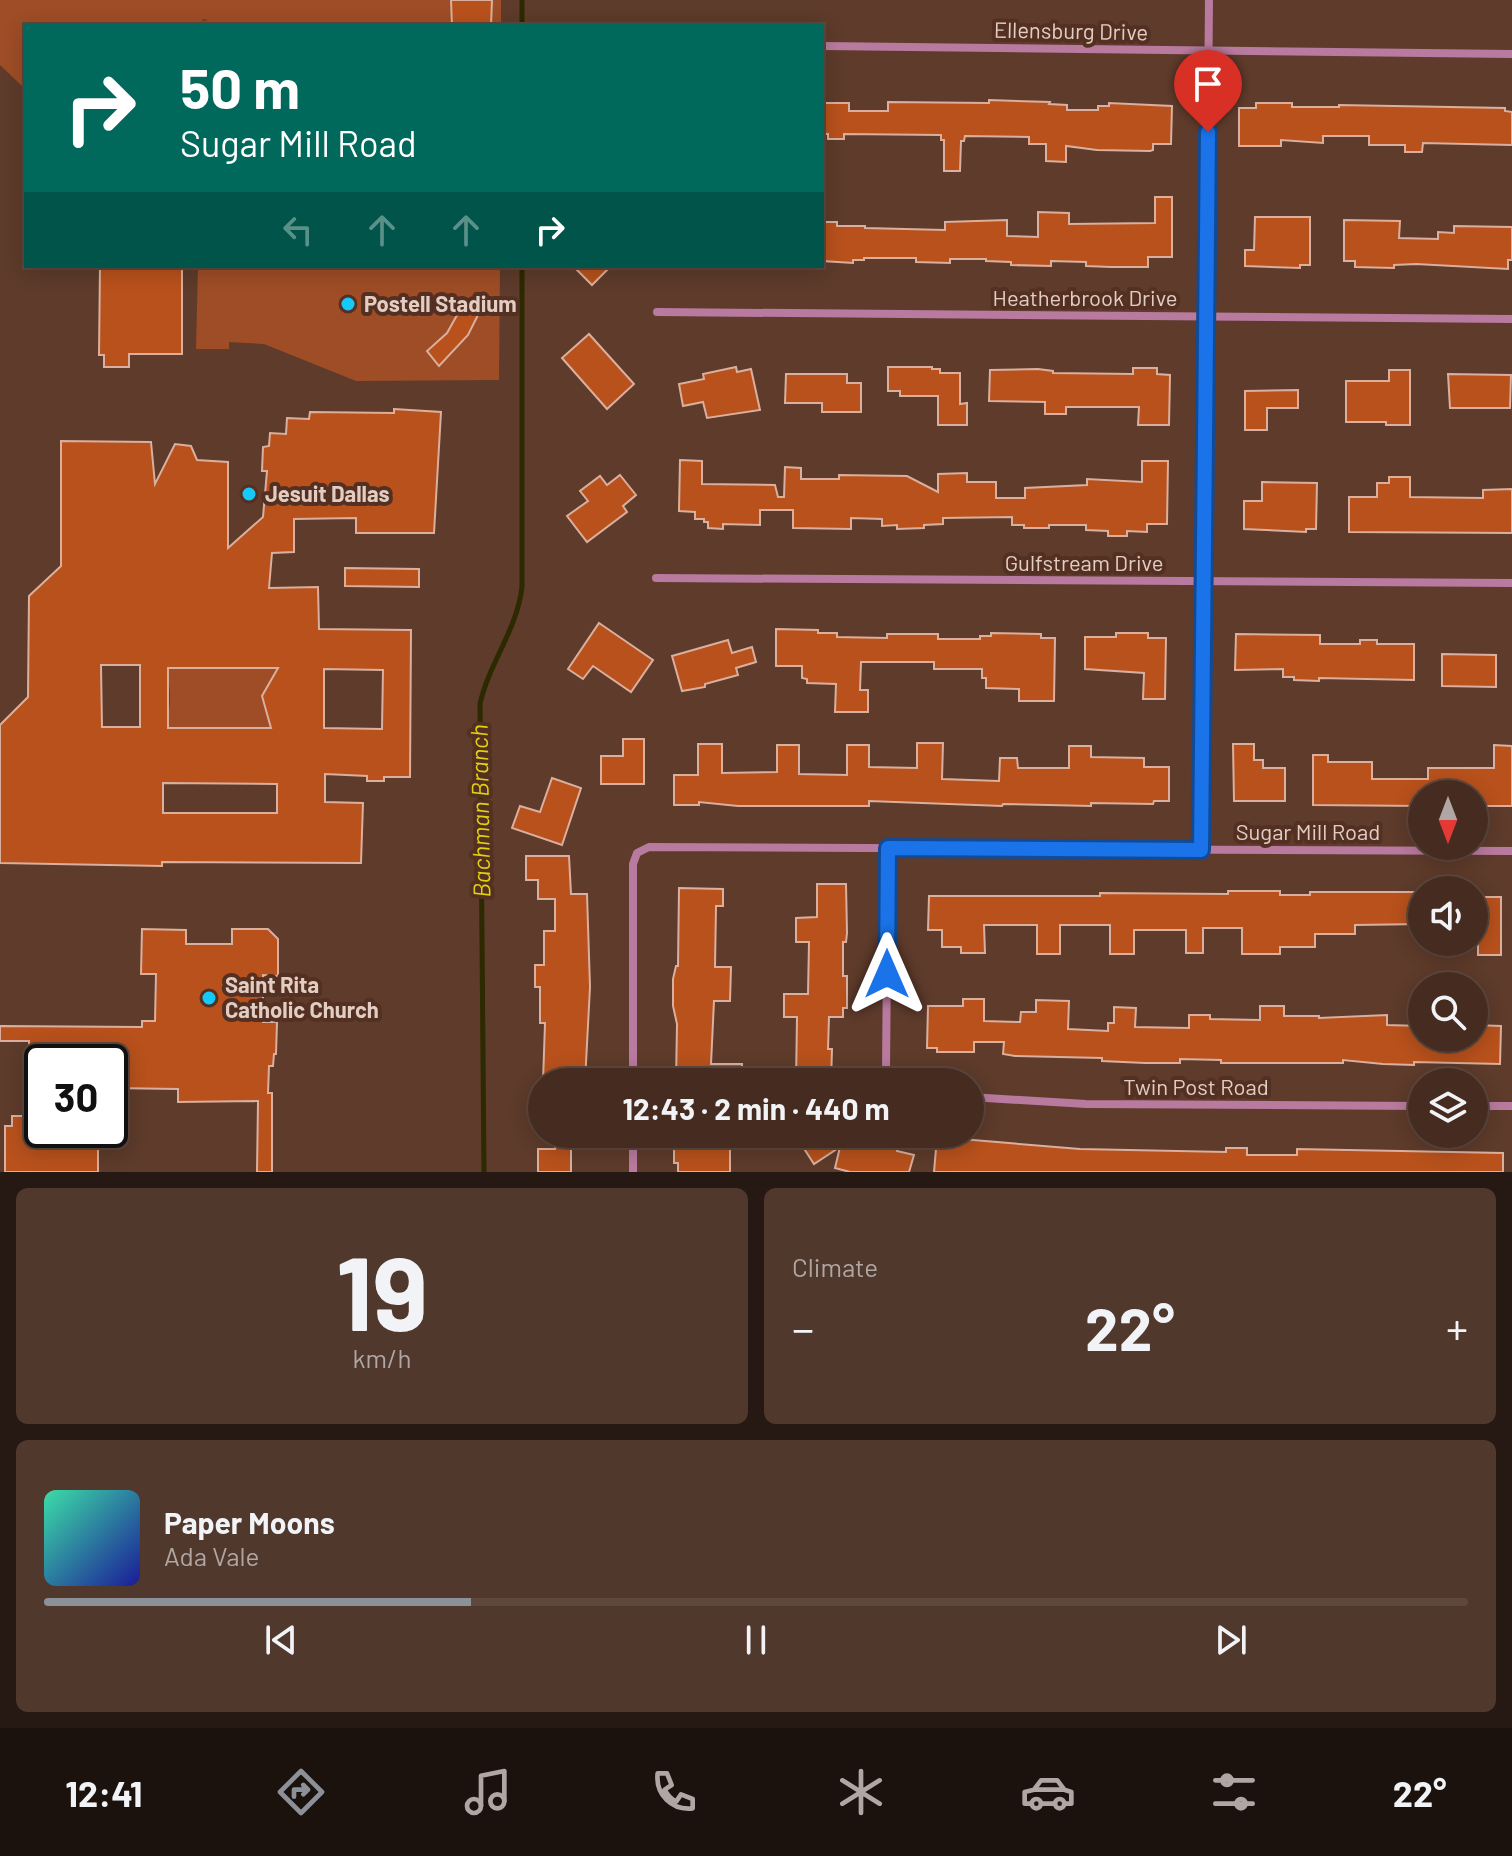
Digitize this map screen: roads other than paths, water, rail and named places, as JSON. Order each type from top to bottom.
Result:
[{"type":"street","points":[[1201,850],[1209,0]]},
{"type":"street","name":"Ellensburg Drive","points":[[824,46],[1512,54]]},
{"type":"street","name":"Heatherbrook Drive","points":[[657,312],[1512,319]]},
{"type":"street","name":"Gulfstream Drive","points":[[656,578],[1512,583]]},
{"type":"street","name":"Sugar Mill Road","points":[[633,1068],[633,864],[637,853],[649,847],[1512,851]]},
{"type":"street","points":[[886,1068],[888,848]]},
{"type":"street","name":"Twin Post Road","points":[[984,1098],[1086,1104],[1408,1106]]},
{"type":"street","points":[[1488,1106],[1512,1106]]},
{"type":"street","points":[[633,1148],[633,1172]]},
{"type":"waterway","name":"Bachman Branch","points":[[522,0],[522,24]]},
{"type":"waterway","name":"Bachman Branch","points":[[484,1172],[480,704],[515,618],[522,587],[522,268]]},
{"type":"place","name":"Postell Stadium","points":[[348,304]]},
{"type":"place","name":"Jesuit Dallas","points":[[249,494]]},
{"type":"place","name":"Saint Rita Catholic Church","points":[[209,998]]}]
